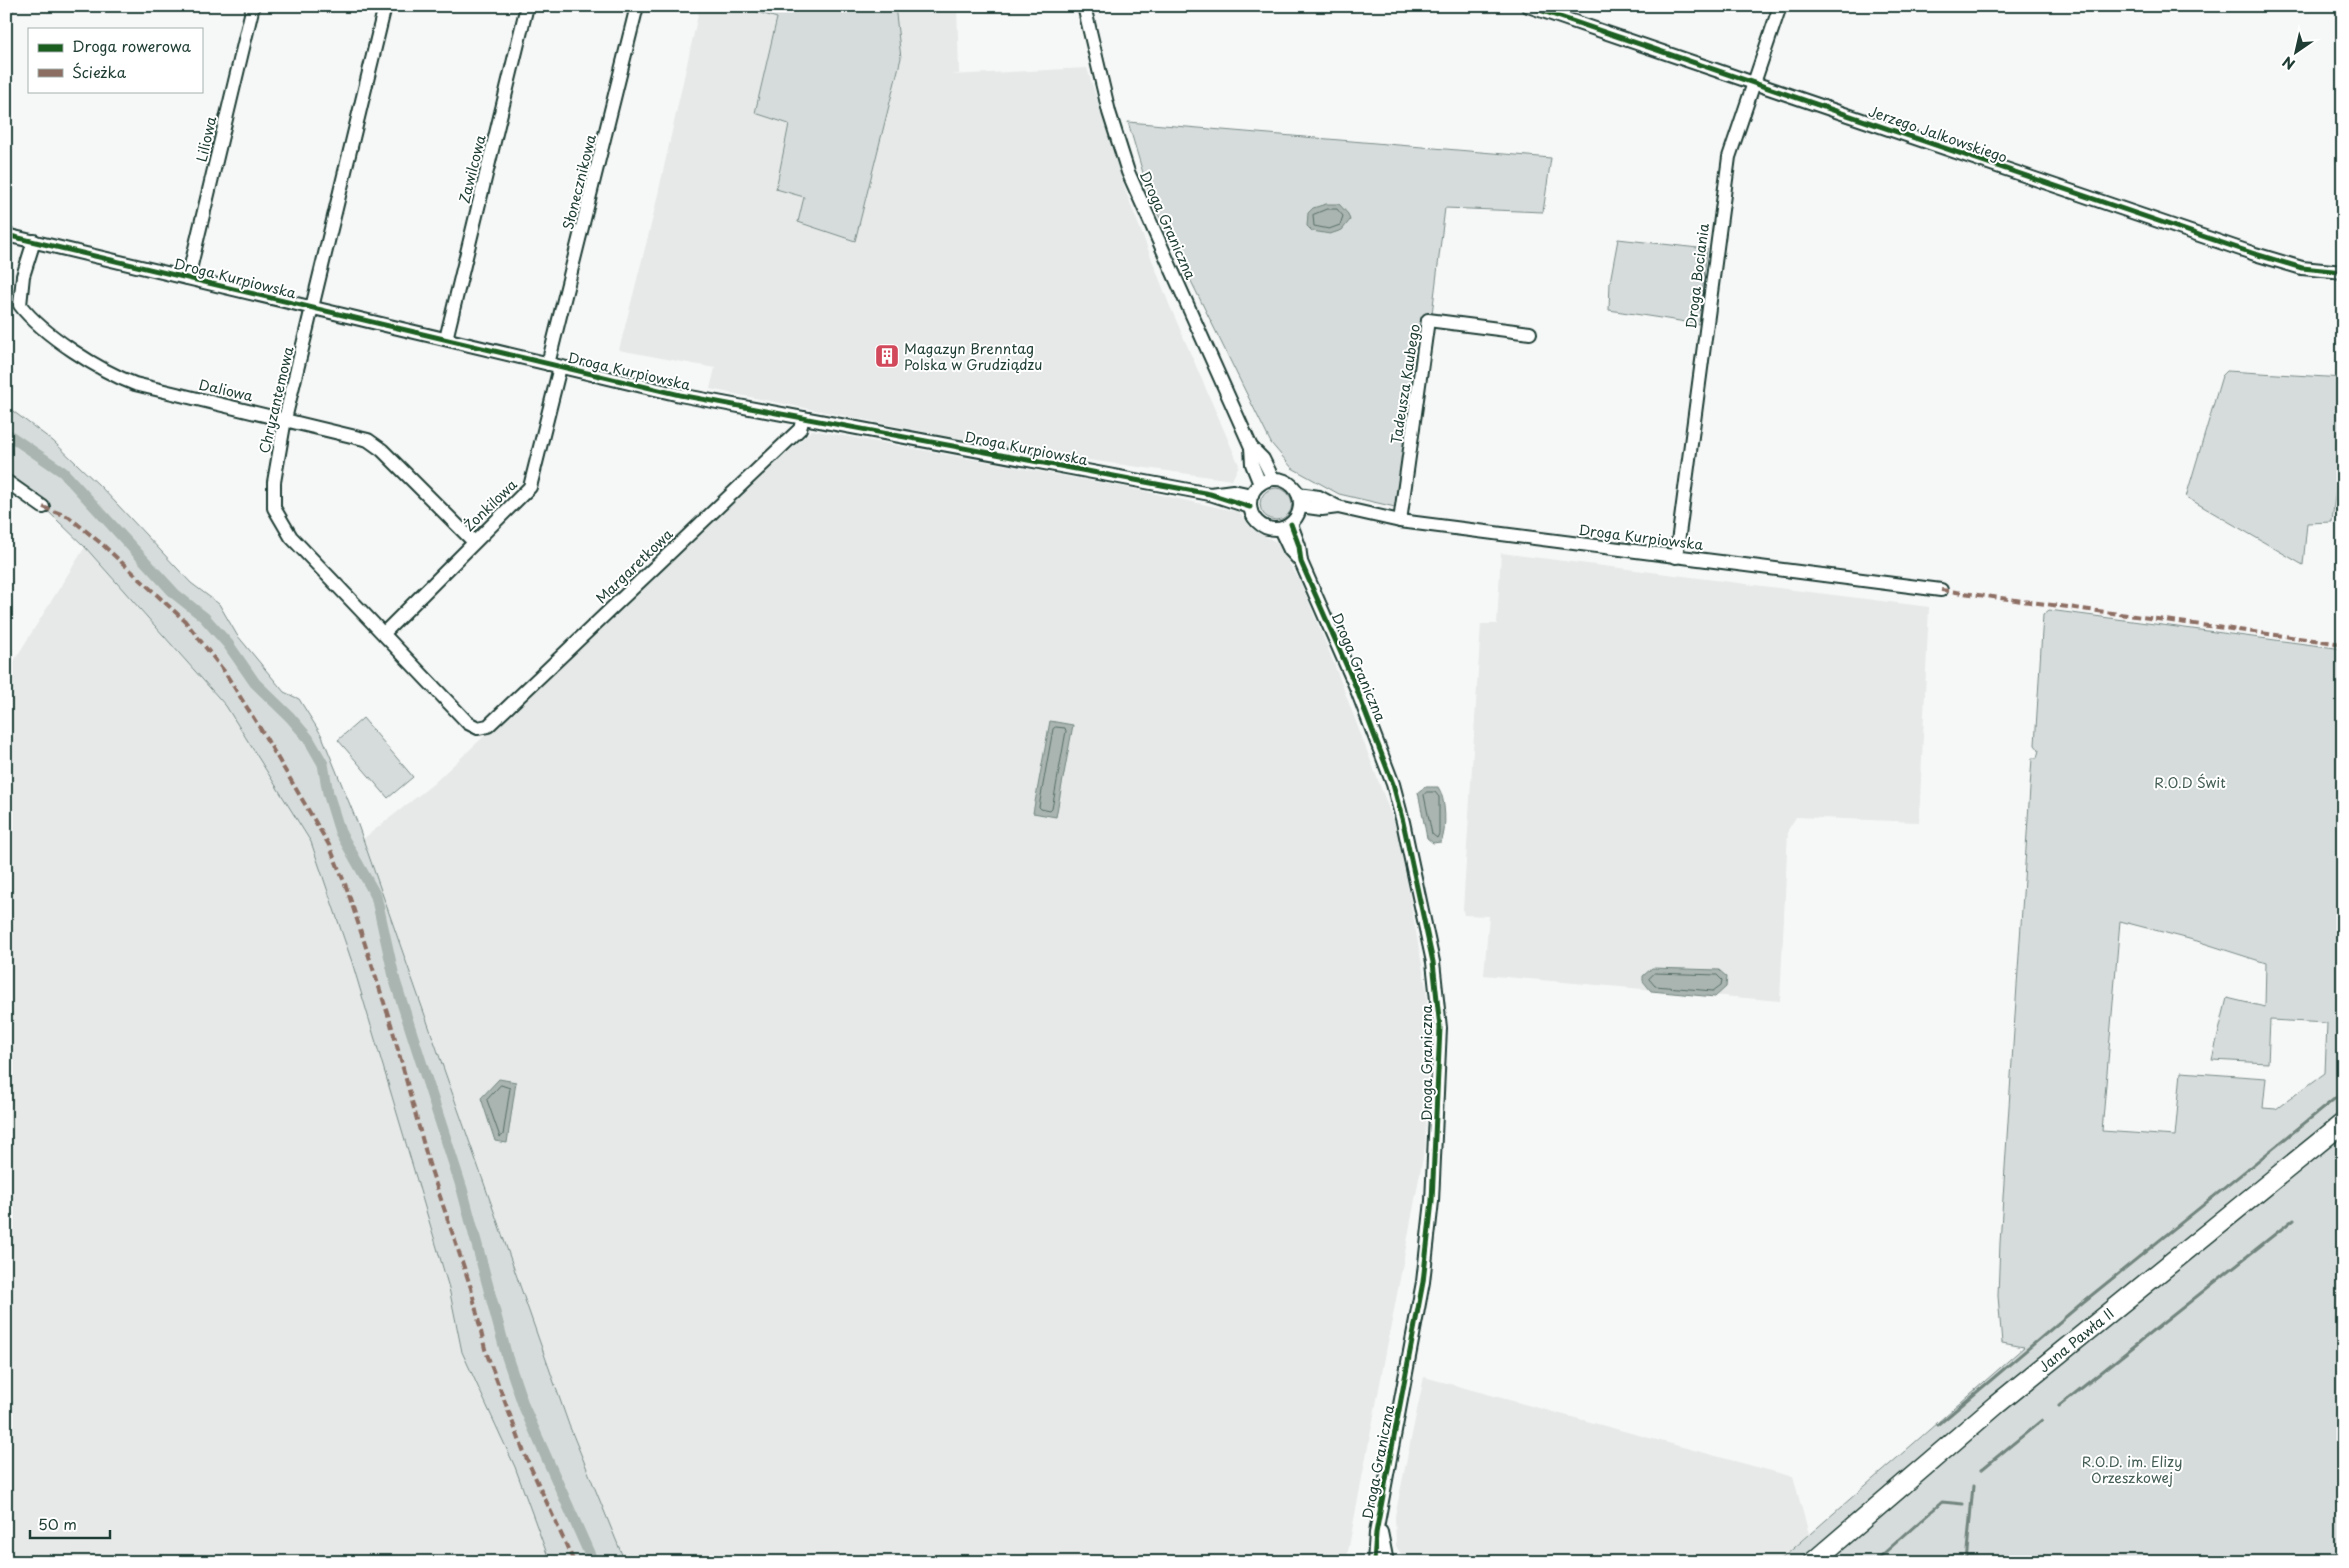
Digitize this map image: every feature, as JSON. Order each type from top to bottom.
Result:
[{"type":"main road","name":"Jana Pawła II","points":[[1813,1562],[1996,1405],[2343,1123]]},
{"type":"street","name":"Liliowa","points":[[188,278],[253,6]]},
{"type":"street","name":"Chryzantemowa","points":[[385,6],[285,419],[274,482],[274,508],[291,537],[468,723],[478,728]]},
{"type":"street","name":"Zawilcowa","points":[[446,339],[527,6]]},
{"type":"street","name":"Słonecznikowa","points":[[554,366],[637,6]]},
{"type":"street","name":"Droga Graniczna","points":[[1084,6],[1109,112],[1128,172],[1251,448],[1263,459],[1266,482]]},
{"type":"street","name":"Jerzego Jalkowskiego","points":[[1528,6],[2264,257],[2302,268],[2343,272]]},
{"type":"street","name":"Droga Bociania","points":[[1676,557],[1724,181],[1729,157],[1780,6]]},
{"type":"street","name":"Droga Kurpiowska","points":[[6,235],[680,395],[1210,494],[1234,491],[1251,501]]},
{"type":"street","name":"Daliowa","points":[[34,241],[23,276],[20,304],[32,320],[111,375],[135,384],[368,440],[382,450],[474,542]]},
{"type":"street","name":"Tadeusza Kaubego","points":[[1400,521],[1428,320],[1530,333]]},
{"type":"street","name":"Żonkilowa","points":[[384,633],[530,487],[554,366]]},
{"type":"street","name":"Margaretkowa","points":[[478,728],[488,726],[800,429],[803,418]]},
{"type":"street","points":[[6,482],[43,507]]},
{"type":"street","points":[[1266,482],[1288,482],[1299,500],[1298,516],[1285,527],[1264,527],[1252,515],[1251,501],[1266,482]]},
{"type":"street","name":"Droga Kurpiowska","points":[[1299,500],[1322,509],[1338,507],[1400,521],[1941,590]]},
{"type":"street","name":"Droga Graniczna","points":[[1285,527],[1299,546],[1301,562],[1358,693],[1393,784],[1433,962],[1439,1020],[1437,1115],[1428,1242],[1419,1308],[1376,1533],[1374,1562]]},
{"type":"street","name":"Droga Graniczna","points":[[1380,1520],[1387,1562]]},
{"type":"shaded area","points":[[700,6],[957,6],[959,74],[951,75],[1087,68],[1126,192],[1169,304],[1239,465],[1232,480],[1017,450],[710,389],[715,368],[619,350],[652,221]]},
{"type":"shaded area","points":[[812,430],[1124,487],[1239,512],[1252,529],[1276,542],[1300,581],[1333,661],[1398,833],[1426,987],[1429,1029],[1425,1147],[1346,1562],[625,1562],[569,1425],[363,839],[432,785]]},
{"type":"shaded area","points":[[85,547],[226,706],[311,842],[352,962],[449,1288],[462,1352],[515,1467],[550,1562],[6,1562],[6,674]]},
{"type":"shaded area","points":[[1501,553],[1929,607],[1919,822],[1796,817],[1788,830],[1780,1001],[1484,975],[1489,916],[1464,915],[1463,910],[1481,624],[1497,624]]},
{"type":"shaded area","points":[[1424,1377],[1793,1477],[1809,1534],[1778,1562],[1406,1562],[1396,1546],[1395,1516]]},
{"type":"green space","points":[[738,6],[895,6],[901,58],[855,241],[798,222],[804,197],[776,189],[789,124],[755,113],[777,18]]},
{"type":"green space","points":[[1128,122],[1551,158],[1543,212],[1445,208],[1408,510],[1339,494],[1292,468],[1271,443],[1151,200]]},
{"type":"green space","points":[[1618,239],[1707,249],[1699,324],[1609,310],[1610,282]]},
{"type":"green space","points":[[2227,371],[2343,378],[2343,427],[2332,522],[2307,523],[2303,565],[2186,497],[2222,376]]},
{"type":"green space","points":[[6,406],[53,441],[101,487],[191,583],[219,604],[237,635],[284,692],[299,699],[322,736],[357,822],[569,1425],[625,1562],[550,1562],[515,1467],[462,1352],[449,1288],[352,962],[311,842],[226,706],[85,547],[29,493],[6,475]]},
{"type":"green space","points":[[1276,488],[1282,489],[1287,493],[1291,498],[1291,510],[1287,515],[1282,519],[1276,520],[1270,519],[1265,515],[1261,510],[1260,504],[1261,498],[1265,493],[1270,489]]},
{"type":"green space","points":[[2049,610],[2343,649],[2343,1562],[1778,1562],[2024,1347],[2002,1343],[1998,1296],[2032,758],[2037,758],[2039,750],[2035,745],[2043,615]],"holes":[[[2120,921],[2197,941],[2266,963],[2265,1007],[2227,998],[2212,1060],[2268,1063],[2270,1020],[2327,1023],[2325,1073],[2276,1109],[2263,1108],[2266,1078],[2181,1072],[2175,1136],[2102,1131]]]},
{"type":"green space","points":[[363,718],[413,777],[388,798],[338,740]]},
{"type":"water","points":[[1326,204],[1339,204],[1348,214],[1350,220],[1342,230],[1330,234],[1312,231],[1307,226],[1308,213],[1313,208]]},
{"type":"water","points":[[1050,721],[1073,725],[1056,817],[1033,813]]},
{"type":"water","points":[[1425,787],[1438,787],[1441,792],[1445,822],[1441,842],[1433,843],[1427,838],[1418,792]]},
{"type":"water","points":[[1652,968],[1719,970],[1727,977],[1726,987],[1715,997],[1651,991],[1643,981],[1643,976]]},
{"type":"water","points":[[499,1079],[516,1082],[507,1143],[495,1141],[481,1098]]},
{"type":"waterway","points":[[6,433],[63,472],[175,594],[204,617],[228,644],[255,683],[290,717],[308,738],[323,764],[328,793],[340,832],[376,896],[395,981],[462,1189],[507,1357],[524,1407],[593,1562]]},
{"type":"waterway","points":[[1938,1425],[2082,1303],[2343,1092]]},
{"type":"waterway","points":[[2059,1406],[2294,1219]]},
{"type":"waterway","points":[[1981,1470],[2042,1420]]},
{"type":"waterway","points":[[1966,1562],[1973,1486]]},
{"type":"waterway","points":[[1874,1562],[1942,1502],[1963,1504]]},
{"type":"marked path","points":[[43,507],[69,517],[103,545],[185,621],[224,671],[329,845],[347,889],[391,1024],[429,1164],[471,1288],[485,1349],[525,1455],[574,1562]]},
{"type":"marked path","points":[[1941,590],[2343,644]]},
{"type":"cycle path","points":[[1528,6],[2255,254],[2302,268],[2343,272]]},
{"type":"cycle path","points":[[6,235],[680,395],[1210,494],[1250,507]]},
{"type":"cycle path","points":[[1291,524],[1299,546],[1301,562],[1355,685],[1393,784],[1433,962],[1440,1028],[1432,1201],[1423,1282],[1376,1533],[1374,1562]]},
{"type":"place","name":"Magazyn Brenntag Polska w Grudziądzu","points":[[887,356]]},
{"type":"park label","name":"R.O.D Świt","points":[[2190,782]]},
{"type":"park label","name":"R.O.D. im. Elizy Orzeszkowej","points":[[2132,1469]]}]
